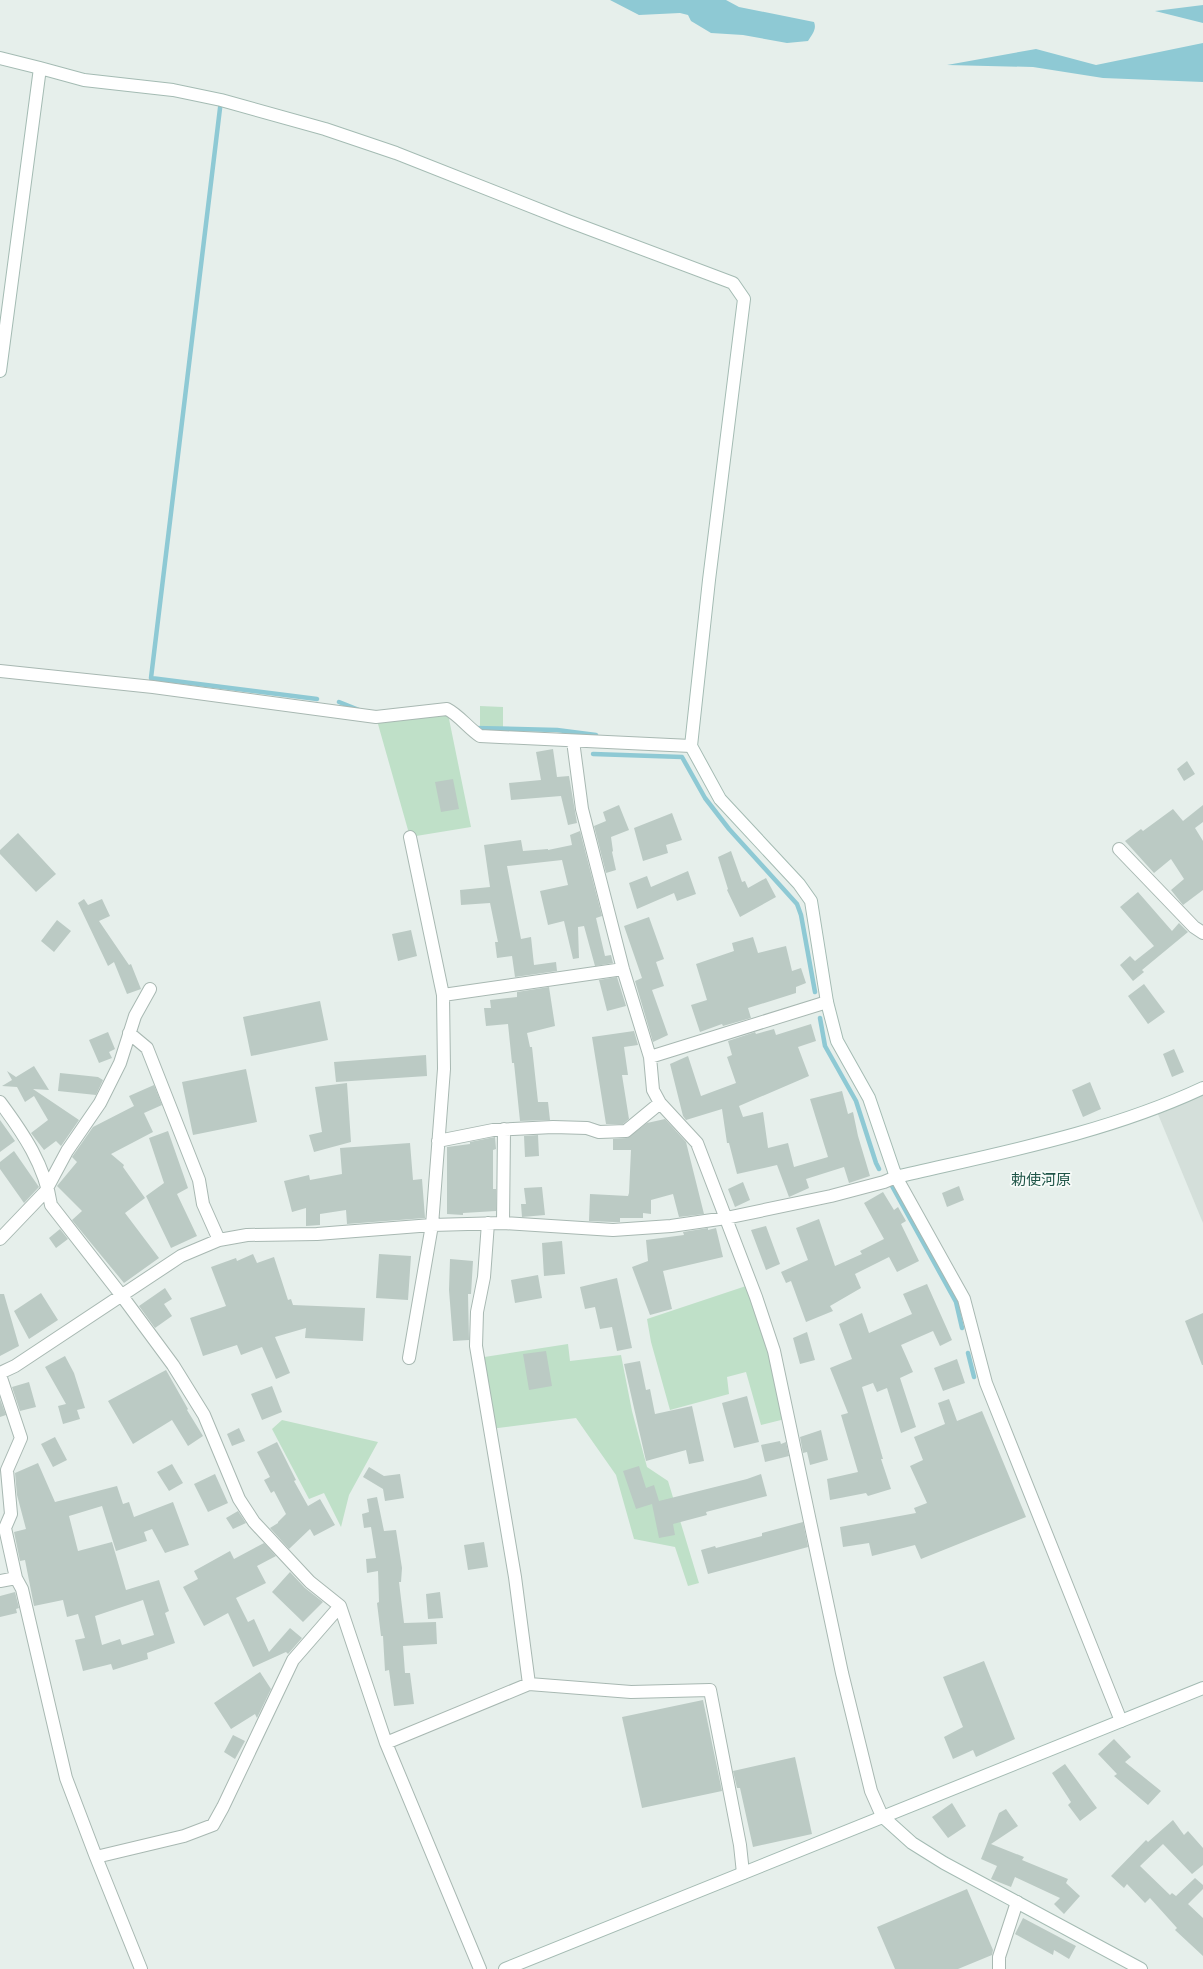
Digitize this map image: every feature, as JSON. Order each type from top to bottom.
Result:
[{"type":"street","points":[[0,58],[84,80],[173,90],[221,100],[325,128],[396,153],[568,221],[733,283],[744,299],[709,580],[691,746],[720,798],[799,884],[811,901],[827,1002],[837,1041],[869,1098],[896,1177],[964,1299],[986,1383],[1121,1721]]},
{"type":"street","points":[[0,371],[40,68]]},
{"type":"street","points":[[0,671],[153,687],[376,717],[447,709],[453,712],[469,728],[480,736],[691,746]]},
{"type":"street","points":[[573,741],[582,809],[623,969],[650,1057],[653,1090],[660,1103],[697,1143],[756,1297],[774,1351],[842,1673],[871,1791],[882,1816],[912,1843],[944,1863],[1141,1969]]},
{"type":"street","points":[[409,1358],[432,1225],[444,1068],[443,995],[410,837]]},
{"type":"street","points":[[1119,849],[1194,927],[1203,933]]},
{"type":"street","points":[[443,995],[623,969]]},
{"type":"street","points":[[0,1239],[45,1192],[67,1151],[100,1103],[120,1063],[135,1016],[150,989]]},
{"type":"street","points":[[650,1057],[827,1002]]},
{"type":"street","points":[[130,1033],[147,1048],[199,1180],[203,1204],[219,1240]]},
{"type":"street","points":[[141,1969],[66,1778],[22,1589],[16,1578],[5,1528],[11,1514],[8,1470],[21,1438],[0,1374],[15,1366],[182,1256],[219,1240],[247,1235],[317,1234],[432,1225],[488,1223],[613,1230],[671,1226],[726,1218],[831,1196],[884,1182],[896,1177],[1010,1150],[1108,1124],[1168,1103],[1203,1088]]},
{"type":"street","points":[[0,1102],[33,1150],[48,1186],[51,1205],[122,1296],[173,1365],[204,1415],[239,1499],[254,1522],[310,1582],[340,1606],[386,1743],[480,1969]]},
{"type":"street","points":[[438,1141],[504,1129],[553,1127],[587,1128],[599,1132],[626,1131],[660,1103]]},
{"type":"street","points":[[503,1223],[504,1129]]},
{"type":"street","points":[[488,1223],[484,1277],[476,1312],[476,1346],[514,1577],[529,1684]]},
{"type":"street","points":[[0,1581],[16,1578]]},
{"type":"street","points":[[96,1857],[184,1836],[213,1825],[293,1660],[340,1606]]},
{"type":"street","points":[[386,1743],[529,1684],[631,1692],[710,1690],[740,1845],[743,1873]]},
{"type":"street","points":[[505,1969],[1203,1688]]},
{"type":"street","points":[[998,1969],[1000,1957],[1017,1902]]},
{"type":"shaded area","points":[[1203,1088],[1203,1223],[1155,1107]]},
{"type":"green space","points":[[480,706],[503,707],[503,731],[480,730]]},
{"type":"green space","points":[[447,709],[471,827],[410,837],[376,717]]},
{"type":"green space","points":[[752,1284],[789,1418],[761,1425],[746,1372],[727,1377],[729,1394],[670,1410],[651,1342],[647,1319]]},
{"type":"green space","points":[[568,1344],[570,1361],[621,1355],[632,1411],[647,1467],[668,1481],[699,1583],[688,1586],[675,1547],[634,1539],[616,1475],[576,1418],[490,1429],[478,1358]]},
{"type":"green space","points":[[282,1420],[378,1442],[349,1495],[341,1527],[324,1493],[309,1499],[272,1429]]},
{"type":"water","points":[[610,0],[726,0],[739,7],[814,22],[815,27],[814,32],[808,41],[787,43],[743,35],[711,33],[691,21],[688,15],[680,13],[639,15]]},
{"type":"water","points":[[1203,5],[1203,23],[1155,11]]},
{"type":"water","points":[[1203,43],[1203,82],[1103,78],[1033,67],[947,65],[1036,49],[1096,65]]},
{"type":"building","points":[[553,749],[557,777],[569,776],[577,823],[568,825],[561,796],[511,800],[509,783],[541,780],[536,752]]},
{"type":"building","points":[[1187,761],[1195,774],[1184,781],[1177,769]]},
{"type":"building","points":[[453,779],[459,809],[441,812],[435,782]]},
{"type":"building","points":[[619,805],[629,830],[611,837],[612,852],[616,870],[606,873],[594,826],[606,821],[603,812]]},
{"type":"building","points":[[1203,805],[1203,822],[1195,828],[1203,841],[1203,890],[1183,905],[1171,890],[1184,879],[1171,859],[1154,873],[1125,841],[1141,829],[1143,831],[1173,809],[1183,821]]},
{"type":"building","points":[[672,813],[682,840],[666,845],[668,853],[643,861],[634,828]]},
{"type":"building","points":[[580,831],[602,916],[596,918],[605,956],[611,955],[613,963],[595,966],[584,926],[578,927],[579,958],[573,959],[564,921],[548,925],[540,891],[568,885],[562,860],[507,866],[521,939],[531,937],[534,965],[556,962],[557,971],[515,977],[512,956],[497,958],[495,942],[498,942],[490,903],[461,905],[460,890],[490,887],[484,845],[521,840],[523,851],[548,850],[572,845],[570,835]]},
{"type":"building","points":[[18,833],[56,874],[36,892],[0,854],[0,850]]},
{"type":"building","points":[[731,851],[742,882],[745,881],[748,888],[766,878],[776,897],[740,917],[727,890],[728,889],[718,857]]},
{"type":"building","points":[[688,871],[696,894],[677,901],[674,893],[637,909],[629,883],[647,876],[651,887]]},
{"type":"building","points":[[1138,892],[1172,931],[1179,923],[1188,932],[1142,970],[1144,972],[1133,981],[1120,965],[1130,956],[1135,961],[1154,946],[1120,907]]},
{"type":"building","points":[[84,899],[88,905],[102,899],[110,916],[99,921],[129,965],[131,964],[141,989],[127,994],[114,962],[108,966],[78,903]]},
{"type":"building","points":[[649,917],[664,959],[656,962],[664,986],[652,990],[668,1035],[653,1042],[635,981],[642,978],[624,926]]},
{"type":"building","points":[[57,920],[71,931],[54,952],[41,941]]},
{"type":"building","points":[[411,930],[417,956],[398,961],[392,934]]},
{"type":"building","points":[[753,937],[758,953],[786,946],[792,971],[801,968],[806,983],[796,987],[796,993],[748,1008],[751,1018],[723,1026],[722,1024],[700,1032],[691,1005],[707,1000],[696,964],[734,951],[732,943]]},
{"type":"building","points":[[617,977],[626,1006],[607,1011],[599,980]]},
{"type":"building","points":[[1144,984],[1165,1012],[1148,1024],[1128,996]]},
{"type":"building","points":[[549,987],[555,1026],[527,1033],[530,1047],[532,1047],[538,1102],[548,1102],[550,1120],[520,1121],[508,1024],[486,1026],[484,1008],[491,1008],[490,1000],[517,997],[517,992]]},
{"type":"building","points":[[320,1001],[328,1040],[251,1056],[243,1017]]},
{"type":"building","points":[[811,1024],[816,1041],[798,1047],[809,1076],[739,1106],[743,1117],[763,1112],[768,1148],[788,1143],[794,1167],[828,1157],[810,1099],[842,1091],[848,1114],[853,1112],[858,1136],[870,1176],[849,1183],[844,1167],[806,1179],[809,1188],[789,1197],[777,1165],[737,1174],[729,1143],[727,1143],[722,1109],[686,1120],[683,1116],[670,1064],[688,1056],[701,1096],[736,1083],[727,1057],[732,1055],[728,1041],[755,1032],[756,1034],[774,1029],[776,1035]]},
{"type":"building","points":[[634,1031],[638,1045],[624,1047],[628,1075],[622,1075],[629,1119],[623,1124],[606,1124],[592,1037]]},
{"type":"building","points":[[108,1032],[115,1049],[109,1052],[112,1058],[99,1063],[89,1040]]},
{"type":"building","points":[[1174,1049],[1184,1072],[1172,1077],[1163,1054]]},
{"type":"building","points":[[426,1055],[427,1076],[336,1082],[334,1062]]},
{"type":"building","points":[[34,1066],[49,1090],[33,1089],[79,1120],[61,1146],[56,1141],[44,1150],[31,1133],[48,1120],[34,1096],[25,1102],[17,1087],[2,1086],[12,1080],[7,1071],[16,1077]]},
{"type":"building","points":[[246,1069],[257,1122],[193,1135],[182,1082]]},
{"type":"building","points":[[60,1073],[98,1077],[103,1080],[96,1095],[58,1091]]},
{"type":"building","points":[[1090,1082],[1101,1109],[1083,1117],[1072,1090]]},
{"type":"building","points":[[347,1083],[351,1142],[314,1152],[309,1135],[322,1132],[315,1087]]},
{"type":"building","points":[[154,1085],[162,1105],[144,1113],[153,1132],[111,1154],[124,1165],[123,1167],[145,1198],[125,1213],[159,1258],[124,1283],[72,1220],[82,1211],[57,1186],[77,1162],[72,1157],[93,1127],[134,1106],[129,1096]]},
{"type":"building","points":[[665,1119],[686,1142],[704,1214],[679,1217],[673,1194],[651,1200],[651,1214],[643,1213],[643,1218],[620,1218],[620,1222],[589,1221],[590,1194],[628,1196],[629,1193],[631,1150],[613,1150],[613,1139],[627,1138],[647,1123]]},
{"type":"building","points":[[0,1120],[15,1141],[0,1152]]},
{"type":"building","points":[[168,1131],[188,1188],[177,1194],[197,1236],[171,1248],[146,1196],[164,1183],[149,1138]]},
{"type":"building","points":[[538,1135],[539,1156],[525,1157],[524,1136]]},
{"type":"building","points":[[495,1137],[496,1149],[493,1150],[493,1189],[496,1189],[496,1211],[463,1213],[463,1215],[447,1214],[447,1147],[470,1144],[470,1142]]},
{"type":"building","points":[[410,1143],[413,1180],[422,1179],[425,1218],[347,1224],[346,1210],[320,1214],[320,1225],[306,1226],[306,1208],[292,1212],[284,1181],[309,1175],[310,1180],[342,1174],[340,1148]]},
{"type":"building","points":[[14,1151],[39,1187],[24,1203],[0,1169],[0,1162]]},
{"type":"building","points":[[743,1182],[750,1200],[735,1207],[728,1189]]},
{"type":"building","points":[[959,1186],[964,1200],[947,1207],[942,1193]]},
{"type":"building","points":[[542,1187],[545,1215],[522,1217],[521,1204],[526,1204],[524,1188]]},
{"type":"building","points":[[883,1192],[894,1210],[898,1207],[906,1221],[901,1224],[919,1261],[897,1272],[889,1257],[855,1274],[861,1288],[830,1306],[833,1311],[806,1322],[791,1281],[786,1283],[781,1272],[808,1260],[796,1228],[819,1219],[835,1266],[862,1254],[860,1251],[884,1239],[864,1203]]},
{"type":"building","points":[[766,1226],[780,1264],[766,1270],[751,1230]]},
{"type":"building","points":[[708,1228],[708,1230],[716,1228],[723,1257],[663,1271],[672,1309],[650,1315],[632,1267],[648,1261],[646,1240],[684,1235],[683,1232]]},
{"type":"building","points":[[60,1229],[68,1239],[56,1248],[49,1238]]},
{"type":"building","points":[[562,1241],[565,1274],[544,1276],[542,1243]]},
{"type":"building","points":[[253,1254],[257,1263],[274,1257],[288,1300],[291,1299],[293,1305],[365,1308],[363,1341],[305,1338],[306,1328],[275,1337],[290,1373],[276,1379],[262,1347],[241,1355],[237,1345],[203,1356],[190,1318],[226,1306],[211,1267],[236,1258],[237,1261]]},
{"type":"building","points":[[379,1254],[411,1256],[408,1300],[376,1298]]},
{"type":"building","points":[[450,1259],[473,1261],[471,1294],[468,1294],[469,1340],[453,1341],[449,1290]]},
{"type":"building","points":[[538,1275],[542,1298],[515,1303],[511,1280]]},
{"type":"building","points":[[617,1278],[632,1348],[617,1351],[612,1327],[600,1329],[595,1307],[585,1309],[580,1287]]},
{"type":"building","points":[[927,1284],[952,1340],[940,1346],[933,1331],[901,1345],[913,1372],[900,1378],[916,1427],[901,1433],[887,1388],[877,1392],[873,1383],[862,1387],[883,1459],[881,1459],[891,1489],[868,1496],[866,1493],[830,1500],[827,1479],[858,1472],[841,1415],[848,1413],[830,1368],[852,1359],[839,1324],[862,1313],[869,1333],[912,1314],[903,1294]]},
{"type":"building","points":[[165,1288],[172,1299],[164,1304],[172,1316],[155,1328],[139,1306]]},
{"type":"building","points":[[41,1293],[58,1320],[29,1339],[14,1311]]},
{"type":"building","points":[[0,1294],[4,1294],[19,1346],[0,1356]]},
{"type":"building","points":[[1203,1313],[1203,1365],[1202,1365],[1185,1321]]},
{"type":"building","points":[[807,1332],[815,1360],[800,1364],[793,1338]]},
{"type":"building","points":[[546,1351],[552,1386],[529,1390],[523,1354]]},
{"type":"building","points":[[65,1356],[74,1373],[85,1408],[77,1410],[80,1419],[63,1424],[58,1406],[66,1404],[45,1367]]},
{"type":"building","points":[[957,1359],[965,1383],[943,1391],[934,1368]]},
{"type":"building","points":[[640,1361],[646,1390],[650,1389],[655,1414],[692,1406],[704,1461],[689,1464],[686,1450],[646,1461],[624,1364]]},
{"type":"building","points":[[166,1370],[188,1409],[187,1410],[203,1436],[188,1446],[172,1420],[133,1444],[108,1401]]},
{"type":"building","points":[[29,1382],[36,1407],[20,1411],[12,1387]]},
{"type":"building","points":[[272,1386],[282,1412],[262,1420],[251,1394]]},
{"type":"building","points":[[747,1396],[759,1442],[734,1448],[722,1403]]},
{"type":"building","points":[[0,1399],[6,1415],[0,1417]]},
{"type":"building","points":[[949,1399],[957,1421],[982,1411],[1026,1517],[921,1559],[915,1545],[872,1556],[869,1543],[843,1547],[840,1527],[916,1513],[914,1508],[927,1503],[910,1466],[923,1460],[914,1437],[945,1424],[938,1403]]},
{"type":"building","points":[[239,1428],[245,1441],[232,1446],[227,1434]]},
{"type":"building","points":[[821,1430],[828,1460],[810,1465],[807,1452],[803,1453],[800,1437]]},
{"type":"building","points":[[55,1437],[67,1460],[53,1467],[41,1444]]},
{"type":"building","points":[[780,1441],[781,1444],[786,1442],[789,1456],[765,1462],[761,1445]]},
{"type":"building","points":[[277,1442],[296,1480],[294,1481],[308,1506],[320,1499],[335,1525],[314,1536],[310,1529],[289,1549],[270,1528],[278,1523],[286,1514],[274,1491],[271,1493],[264,1480],[270,1477],[257,1452]]},
{"type":"building","points":[[38,1463],[55,1502],[117,1486],[123,1504],[129,1502],[134,1517],[173,1502],[189,1545],[165,1553],[152,1529],[144,1532],[147,1541],[116,1551],[102,1506],[69,1516],[78,1551],[112,1542],[126,1590],[159,1580],[169,1611],[165,1613],[175,1643],[147,1653],[148,1659],[113,1670],[111,1664],[83,1671],[75,1640],[85,1638],[78,1614],[67,1617],[63,1600],[34,1606],[25,1560],[20,1561],[14,1532],[26,1529],[17,1495],[15,1473]],"holes":[[[143,1600],[154,1635],[122,1645],[120,1639],[102,1645],[95,1616]]]},
{"type":"building","points":[[172,1464],[183,1483],[169,1491],[157,1472]]},
{"type":"building","points":[[639,1466],[646,1488],[654,1485],[659,1501],[747,1479],[761,1474],[767,1496],[706,1512],[707,1515],[673,1524],[675,1535],[659,1538],[652,1504],[636,1509],[623,1471]]},
{"type":"building","points":[[369,1467],[384,1476],[400,1474],[404,1498],[385,1501],[383,1489],[363,1477]]},
{"type":"building","points":[[215,1474],[228,1503],[208,1512],[194,1484]]},
{"type":"building","points":[[377,1497],[384,1531],[396,1530],[402,1568],[401,1582],[399,1582],[404,1623],[436,1622],[437,1644],[403,1646],[405,1673],[410,1673],[414,1704],[394,1706],[389,1670],[385,1671],[383,1636],[381,1636],[377,1603],[379,1602],[378,1571],[367,1573],[366,1559],[376,1558],[371,1527],[364,1528],[362,1514],[369,1512],[367,1499]]},
{"type":"building","points":[[238,1511],[246,1523],[233,1529],[226,1518]]},
{"type":"building","points":[[803,1522],[808,1547],[708,1574],[701,1550],[715,1546],[716,1548],[762,1536],[762,1533]]},
{"type":"building","points":[[484,1542],[488,1567],[468,1570],[464,1545]]},
{"type":"building","points":[[264,1543],[276,1556],[257,1566],[266,1583],[236,1598],[248,1622],[254,1619],[269,1652],[290,1628],[302,1638],[288,1654],[286,1652],[253,1667],[228,1613],[204,1626],[183,1587],[198,1579],[194,1571],[230,1551],[234,1559]]},
{"type":"building","points":[[290,1572],[305,1588],[323,1602],[303,1622],[272,1592]]},
{"type":"building","points":[[15,1592],[19,1608],[16,1609],[17,1613],[0,1617],[0,1596]]},
{"type":"building","points":[[440,1592],[443,1618],[428,1619],[426,1594]]},
{"type":"building","points":[[984,1661],[1015,1739],[976,1757],[973,1750],[953,1759],[944,1737],[963,1727],[943,1677]]},
{"type":"building","points":[[260,1672],[271,1689],[257,1718],[255,1714],[231,1729],[214,1703]]},
{"type":"building","points":[[703,1700],[722,1791],[642,1808],[622,1717]]},
{"type":"building","points":[[233,1735],[245,1741],[235,1759],[224,1752]]},
{"type":"building","points":[[1114,1739],[1131,1757],[1125,1762],[1161,1791],[1148,1805],[1114,1776],[1117,1774],[1098,1754]]},
{"type":"building","points":[[795,1757],[812,1834],[753,1847],[740,1788],[737,1788],[733,1771]]},
{"type":"building","points":[[1065,1764],[1097,1808],[1080,1821],[1068,1805],[1071,1802],[1052,1773]]},
{"type":"building","points":[[952,1803],[966,1826],[948,1838],[932,1817]]},
{"type":"building","points":[[1006,1809],[1018,1826],[991,1844],[1024,1857],[1022,1860],[1068,1879],[1066,1883],[1080,1896],[1064,1914],[1054,1904],[1060,1898],[1015,1877],[1011,1887],[991,1879],[997,1866],[981,1859],[999,1813]]},
{"type":"building","points":[[1173,1820],[1184,1835],[1188,1831],[1203,1848],[1203,1865],[1192,1874],[1163,1844],[1140,1866],[1170,1895],[1172,1893],[1176,1896],[1195,1878],[1203,1885],[1203,1889],[1188,1904],[1203,1918],[1203,1956],[1175,1930],[1177,1928],[1150,1898],[1145,1903],[1127,1884],[1124,1888],[1111,1876],[1146,1840],[1148,1842]]},
{"type":"building","points":[[967,1889],[993,1950],[992,1955],[958,1969],[895,1969],[877,1927]]},
{"type":"building","points":[[1023,1918],[1076,1946],[1069,1959],[1054,1950],[1053,1955],[1015,1934]]},
{"type":"waterway","points":[[221,100],[151,678],[317,699]]},
{"type":"waterway","points":[[339,702],[359,710]]},
{"type":"waterway","points":[[474,728],[557,730],[596,735]]},
{"type":"waterway","points":[[593,754],[682,757],[705,798],[729,829],[797,904],[801,915],[815,992]]},
{"type":"waterway","points":[[820,1018],[825,1046],[856,1101],[879,1169]]},
{"type":"waterway","points":[[892,1186],[956,1302],[962,1328]]},
{"type":"waterway","points":[[968,1353],[974,1377]]},
{"type":"district","name":"勅使河原","points":[[1041,1179]]}]
